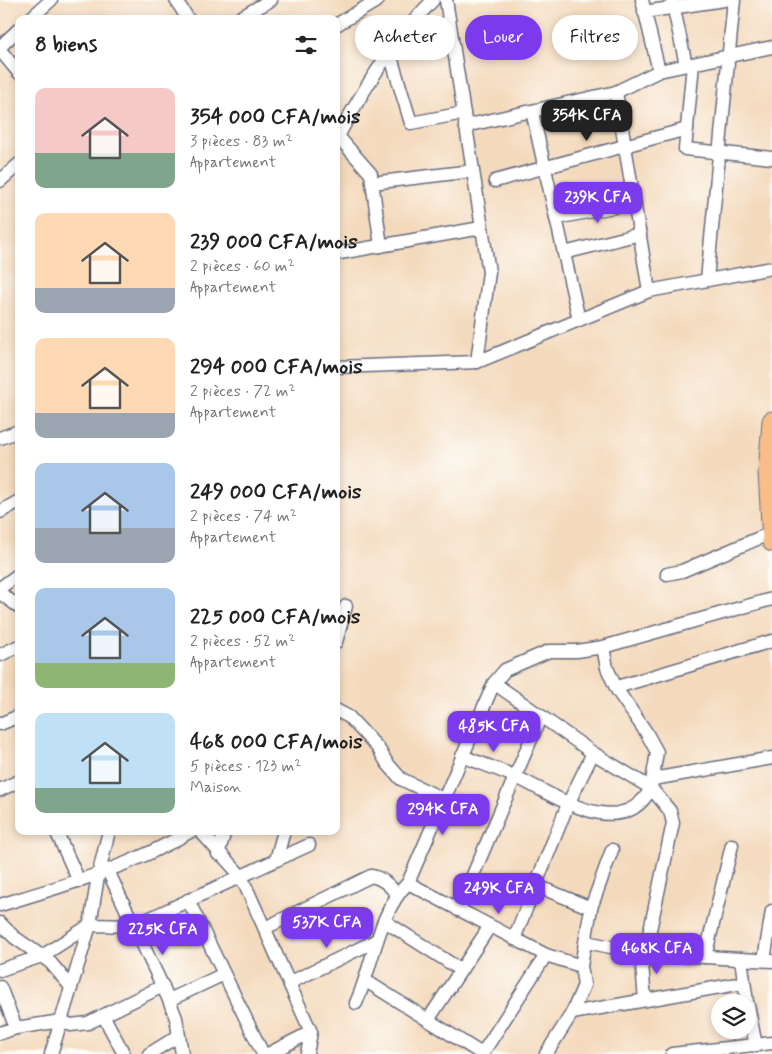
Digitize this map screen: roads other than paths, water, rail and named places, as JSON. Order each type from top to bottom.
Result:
[{"type":"main road","points":[[771,537],[770,473],[772,421]]},
{"type":"street","points":[[38,15],[51,0]]},
{"type":"street","points":[[246,15],[272,0]]},
{"type":"street","points":[[340,23],[378,0]]},
{"type":"street","points":[[418,15],[433,0]]},
{"type":"street","points":[[446,0],[489,272],[477,362]]},
{"type":"street","points":[[659,71],[643,6],[724,0]]},
{"type":"street","points":[[707,280],[734,0]]},
{"type":"street","points":[[673,4],[689,65],[685,149],[772,158]]},
{"type":"street","points":[[15,33],[0,48],[15,68]]},
{"type":"street","points":[[465,126],[616,92],[659,71],[772,47]]},
{"type":"street","points":[[340,132],[362,92],[386,60]]},
{"type":"street","points":[[392,60],[411,122],[464,113]]},
{"type":"street","points":[[616,92],[649,291]]},
{"type":"street","points":[[532,111],[578,320]]},
{"type":"street","points":[[495,181],[687,129]]},
{"type":"street","points":[[340,140],[371,174],[380,246]]},
{"type":"street","points":[[0,181],[15,168]]},
{"type":"street","points":[[372,183],[472,170]]},
{"type":"street","points":[[556,218],[634,202]]},
{"type":"street","points":[[340,253],[482,228]]},
{"type":"street","points":[[564,253],[640,234]]},
{"type":"street","points":[[340,367],[477,362],[649,291],[772,268]]},
{"type":"street","points":[[0,438],[15,432]]},
{"type":"street","points":[[0,512],[15,503]]},
{"type":"street","points":[[667,574],[682,571],[771,537]]},
{"type":"street","points":[[0,588],[15,577]]},
{"type":"street","points":[[0,593],[15,604]]},
{"type":"street","points":[[356,1003],[366,981],[377,940],[397,894],[408,883],[494,683],[505,670],[549,651],[577,651],[603,647],[772,599]]},
{"type":"street","points":[[340,628],[346,606]]},
{"type":"street","points":[[617,687],[772,641]]},
{"type":"street","points":[[462,756],[516,777],[568,804],[605,813],[635,808],[645,800],[652,784],[657,752],[607,668],[603,647]]},
{"type":"street","points":[[0,655],[15,648]]},
{"type":"street","points":[[494,683],[593,753],[652,784],[670,811],[672,822],[643,953],[645,1000]]},
{"type":"street","points":[[340,712],[349,717],[378,748],[387,763],[401,779],[443,799]]},
{"type":"street","points":[[458,910],[541,716]]},
{"type":"street","points":[[0,724],[15,718]]},
{"type":"street","points":[[514,939],[568,804],[593,753]]},
{"type":"street","points":[[652,784],[772,758]]},
{"type":"street","points":[[0,790],[15,783]]},
{"type":"street","points":[[58,835],[78,881]]},
{"type":"street","points":[[51,1054],[90,925],[103,873],[108,835]]},
{"type":"street","points":[[0,905],[103,873],[161,849],[184,835]]},
{"type":"street","points":[[203,835],[218,854],[241,876],[311,1032],[308,1054]]},
{"type":"street","points":[[218,854],[224,835]]},
{"type":"street","points":[[276,860],[283,835]]},
{"type":"street","points":[[705,956],[732,844]]},
{"type":"street","points":[[0,970],[42,956],[90,925],[133,926],[309,845]]},
{"type":"street","points":[[546,1054],[572,1013],[584,984],[581,966],[591,908],[612,850]]},
{"type":"street","points":[[103,873],[133,926],[163,986],[176,1018],[182,1054]]},
{"type":"street","points":[[265,928],[371,876],[378,877],[397,894]]},
{"type":"street","points":[[408,883],[546,955],[581,966]]},
{"type":"street","points":[[536,886],[591,908]]},
{"type":"street","points":[[188,900],[262,1054]]},
{"type":"street","points":[[586,942],[643,953],[768,961],[772,911]]},
{"type":"street","points":[[386,922],[461,970]]},
{"type":"street","points":[[0,923],[14,937],[42,956],[71,986]]},
{"type":"street","points":[[428,1020],[490,926]]},
{"type":"street","points":[[289,983],[377,940]]},
{"type":"street","points":[[366,981],[482,1054],[546,955]]},
{"type":"street","points":[[741,959],[745,994]]},
{"type":"street","points":[[169,1000],[224,974]]},
{"type":"street","points":[[572,1013],[743,983]]},
{"type":"street","points":[[0,1034],[16,1028],[61,1021],[71,1025],[80,1025],[104,1017],[163,986]]},
{"type":"street","points":[[0,987],[16,1028]]},
{"type":"street","points":[[104,1017],[124,1054]]},
{"type":"street","points":[[268,1054],[311,1032]]},
{"type":"street","points":[[149,1054],[178,1036]]},
{"type":"street","points":[[754,1039],[756,1046]]},
{"type":"street","points":[[672,1054],[728,1051],[772,1043]]}]
